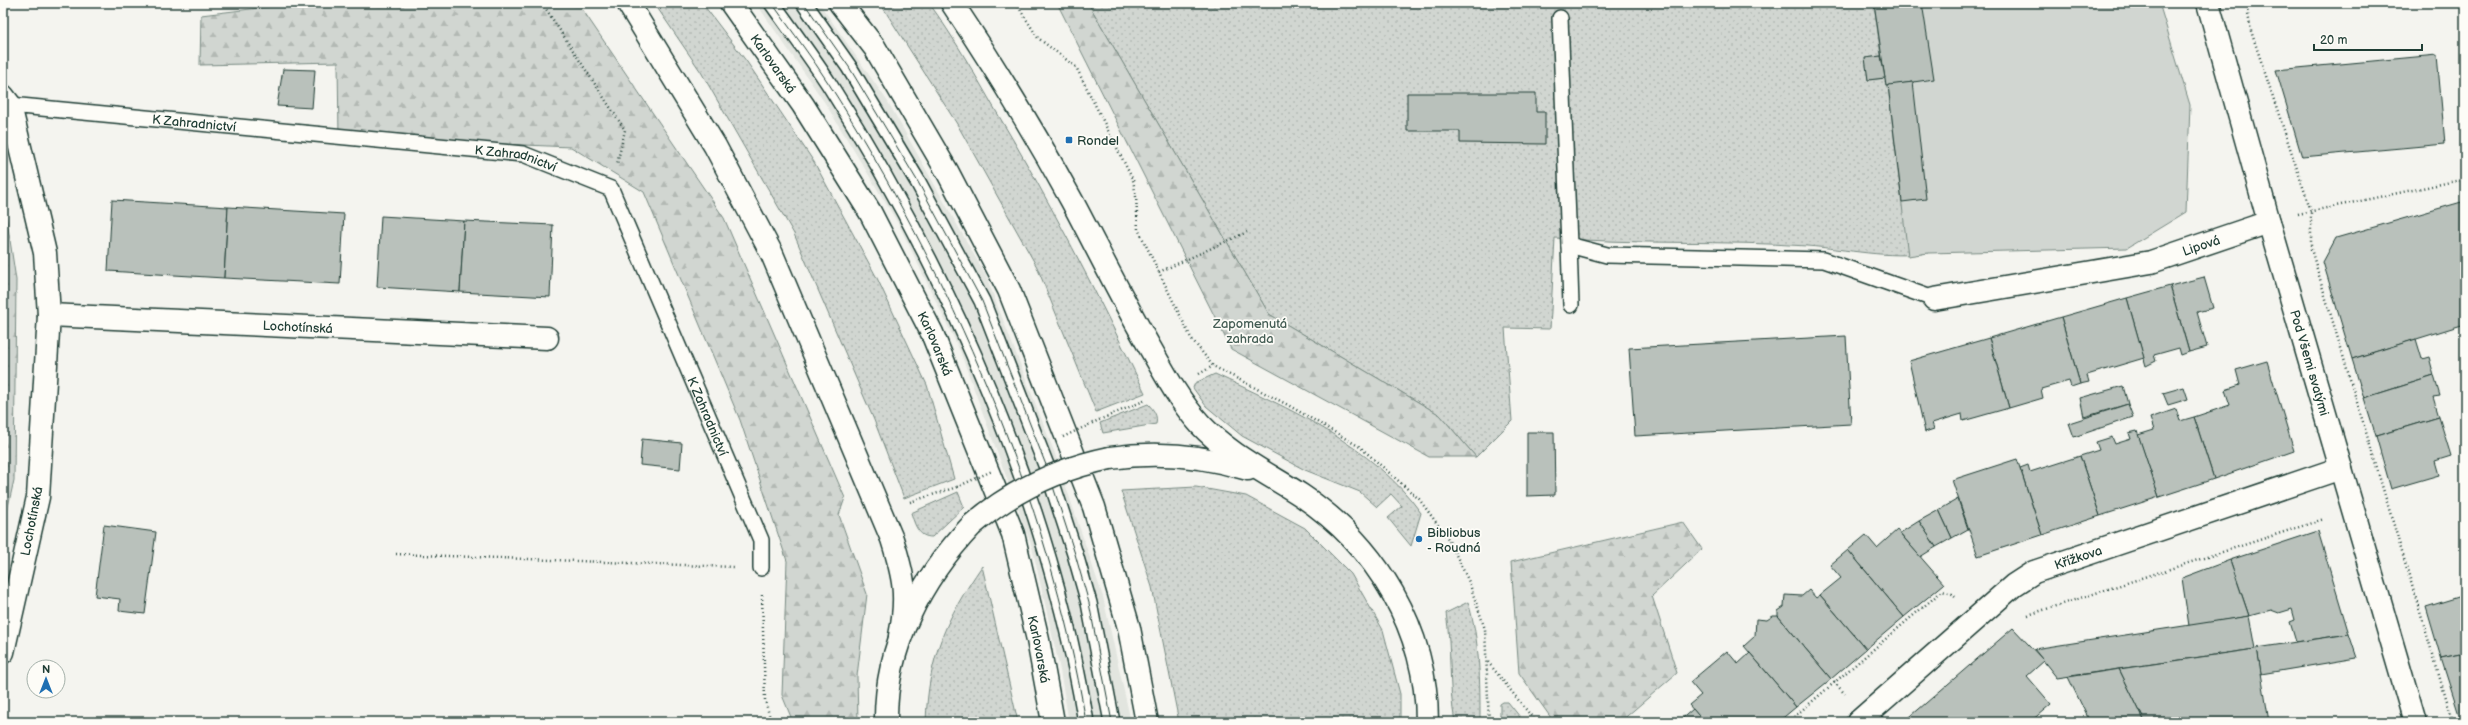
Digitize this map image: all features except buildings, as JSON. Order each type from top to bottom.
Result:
[{"type":"main road","points":[[628,3],[715,146],[772,254],[892,539],[904,579],[906,597],[900,636],[890,676],[886,722]]},
{"type":"main road","name":"Karlovarská","points":[[731,3],[803,105],[866,206],[932,333],[1013,534],[1038,640],[1053,722]]},
{"type":"main road","points":[[840,3],[875,48],[947,171],[1010,290],[1094,507],[1129,628],[1147,722]]},
{"type":"main road","points":[[952,3],[989,58],[1071,200],[1123,302],[1173,388],[1199,423],[1217,441],[1326,513],[1351,536],[1374,562],[1392,590],[1417,649],[1425,685],[1427,722]]},
{"type":"main road","name":"Pod Všemi svatými","points":[[2208,3],[2268,222],[2415,722]]},
{"type":"main road","name":"Lochotínská","points":[[3,652],[38,497],[49,315],[45,253],[6,101]]},
{"type":"main road","name":"Lipová","points":[[1934,299],[2151,262],[2268,222]]},
{"type":"main road","name":"Lochotínská","points":[[49,315],[547,338]]},
{"type":"main road","points":[[900,636],[928,578],[941,560],[972,525],[1005,500],[1040,480],[1085,463],[1110,458],[1174,454],[1202,458],[1249,470],[1284,485]]},
{"type":"main road","name":"Křížkova","points":[[1858,722],[2014,585],[2034,572],[2341,468]]},
{"type":"lane","points":[[772,3],[828,83],[896,197],[958,323],[1009,441],[1037,520],[1059,598],[1086,722]]},
{"type":"lane","points":[[804,3],[853,74],[918,182],[982,301],[1046,465],[1074,554],[1088,603],[1112,722]]},
{"type":"lane","points":[[1560,18],[1571,305]]},
{"type":"lane","name":"K Zahradnictví","points":[[6,101],[523,154],[612,189],[761,540],[761,568]]},
{"type":"lane","points":[[1569,245],[1607,255],[1824,260],[1934,299]]},
{"type":"path","points":[[542,3],[625,130],[612,189]]},
{"type":"path","points":[[1016,3],[1038,38],[1076,67],[1132,180],[1136,197],[1138,229],[1191,338],[1213,366],[1288,405],[1360,447],[1419,499],[1449,540],[1469,582],[1485,629],[1489,722]]},
{"type":"path","points":[[2246,3],[2251,31],[2311,211],[2311,249],[2453,722]]},
{"type":"path","points":[[2268,222],[2311,211],[2465,178]]},
{"type":"path","points":[[1159,272],[1247,232]]},
{"type":"path","points":[[2311,477],[2326,526]]},
{"type":"path","points":[[2021,617],[2324,519]]},
{"type":"path","points":[[396,554],[761,568],[765,700],[771,722]]},
{"type":"path","points":[[1788,722],[1942,591],[1952,594],[1975,620]]},
{"type":"path","points":[[1487,661],[1536,722]]},
{"type":"shaded area","points":[[756,3],[819,3],[888,102],[986,276],[1055,454],[1103,597],[1131,722],[1069,722],[1059,665],[1032,547],[960,351],[899,225],[825,103]]},
{"type":"green space","points":[[276,3],[578,3],[724,218],[845,498],[839,515],[867,594],[857,676],[858,722],[793,722],[782,695],[787,561],[740,420],[644,192],[571,147],[339,137],[338,62],[200,65],[201,15],[275,6]]},
{"type":"green space","points":[[654,3],[702,3],[747,62],[814,162],[877,278],[927,385],[954,479],[904,498],[874,420],[794,234],[701,72]]},
{"type":"green space","points":[[880,3],[929,3],[938,15],[1014,141],[1053,212],[1091,284],[1145,393],[1096,412],[1037,267],[957,124]]},
{"type":"green space","name":"Zapomenutá zahrada","points":[[1057,3],[1088,3],[1269,314],[1440,415],[1476,457],[1429,457],[1231,349]]},
{"type":"green space","points":[[1088,3],[1874,3],[1881,56],[1866,58],[1868,80],[1885,78],[1888,85],[1928,253],[1898,255],[1776,244],[1618,241],[1555,238],[1550,329],[1505,328],[1512,421],[1476,457],[1440,415],[1269,314]]},
{"type":"green space","points":[[1874,3],[2159,3],[2190,105],[2186,212],[2127,248],[1928,253],[1908,256],[1888,86],[1886,86]]},
{"type":"green space","points":[[3,194],[16,280],[14,480],[3,529]]},
{"type":"green space","points":[[1215,374],[1300,415],[1354,448],[1379,467],[1401,489],[1421,513],[1411,546],[1388,518],[1402,506],[1391,494],[1377,507],[1360,492],[1305,470],[1242,436],[1206,406],[1193,388],[1195,383]]},
{"type":"green space","points":[[1148,404],[1155,413],[1156,424],[1103,433],[1100,423]]},
{"type":"green space","points":[[1196,487],[1246,496],[1305,528],[1351,574],[1383,630],[1400,694],[1400,722],[1179,722],[1152,587],[1121,491]]},
{"type":"green space","points":[[958,492],[964,507],[932,537],[920,533],[911,513]]},
{"type":"green space","points":[[1683,522],[1702,549],[1652,596],[1677,673],[1620,722],[1554,722],[1519,673],[1511,562]]},
{"type":"green space","points":[[982,566],[1018,722],[926,722],[931,678],[935,658],[941,640],[958,603]]},
{"type":"green space","points":[[1468,602],[1477,646],[1480,722],[1455,722],[1451,695],[1449,640],[1446,613]]},
{"type":"green space","points":[[1503,702],[1508,702],[1524,722],[1500,722],[1500,704]]},
{"type":"tram line","points":[[772,3],[829,84],[873,157],[915,232],[954,311],[989,391],[1020,472],[1047,555],[1069,638],[1086,722]]},
{"type":"tram line","points":[[804,3],[849,67],[918,182],[982,301],[1046,465],[1075,554],[1089,603],[1112,722]]},
{"type":"place","name":"Rondel","points":[[1069,140]]},
{"type":"place","name":"Bibliobus - Roudná","points":[[1419,539]]}]
